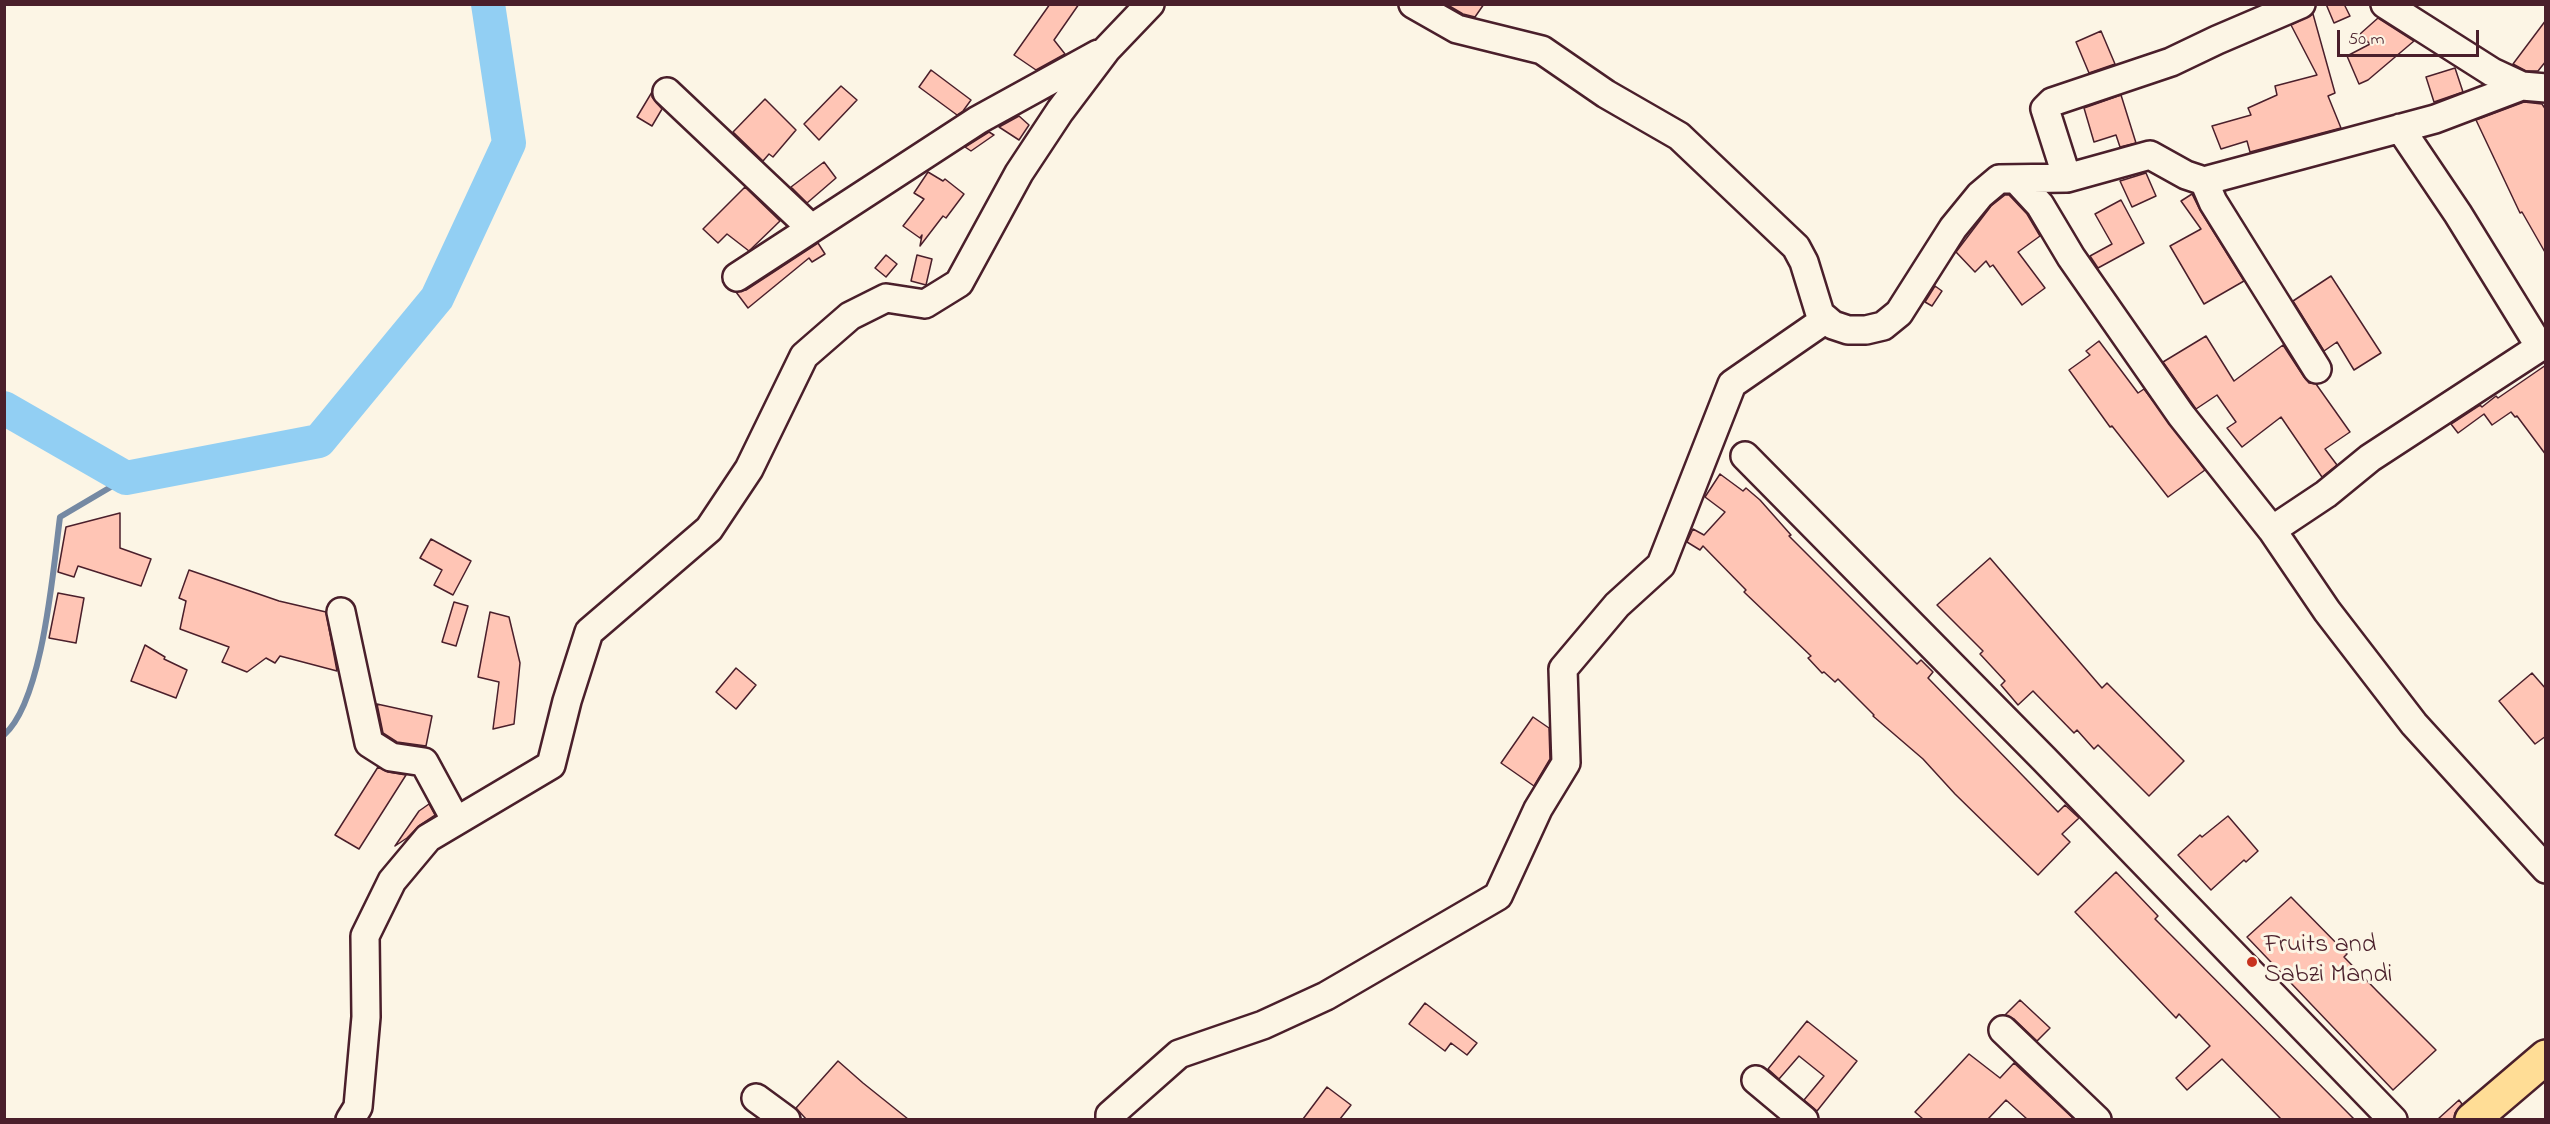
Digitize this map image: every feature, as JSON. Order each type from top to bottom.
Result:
[{"type":"highway","points":[[2472,1119],[2546,1057]]},
{"type":"street","points":[[350,1119],[358,1107],[366,1017],[365,936],[392,880],[428,838],[551,765],[567,701],[589,632],[709,529],[749,469],[804,356],[850,316],[886,298],[925,304],[959,283],[1019,173],[1060,111],[1106,50],[1150,4]]},
{"type":"street","points":[[1413,4],[1457,29],[1542,50],[1606,94],[1679,136],[1796,247],[1804,262],[1820,314],[1833,325],[1848,330],[1866,330],[1883,326],[1899,313],[1953,228],[1980,195],[1999,179],[2067,178],[2150,156],[2186,175],[2204,181],[2434,119],[2534,87]]},
{"type":"street","points":[[2067,178],[2045,109],[2052,102],[2171,62],[2301,4]]},
{"type":"street","points":[[2385,4],[2492,72],[2534,87]]},
{"type":"street","points":[[737,277],[978,120],[1106,50]]},
{"type":"street","points":[[667,92],[811,228]]},
{"type":"street","points":[[2272,530],[2326,494],[2370,458],[2540,347],[2458,214],[2400,128]]},
{"type":"street","points":[[2016,178],[2040,205],[2071,257],[2181,415],[2272,530],[2327,611],[2414,724],[2546,870]]},
{"type":"street","points":[[2204,181],[2213,202],[2317,369]]},
{"type":"street","points":[[1110,1119],[1110,1115],[1179,1053],[1263,1025],[1326,996],[1498,896],[1538,809],[1566,763],[1563,669],[1617,605],[1661,565],[1732,384],[1826,319]]},
{"type":"street","points":[[1745,456],[2044,759],[2393,1119]]},
{"type":"street","points":[[341,612],[369,743],[391,757],[424,762],[456,821]]},
{"type":"street","points":[[2003,1030],[2097,1119]]},
{"type":"street","points":[[1756,1080],[1804,1119]]},
{"type":"street","points":[[756,1098],[786,1119]]},
{"type":"building","points":[[1050,4],[1079,4],[1054,40],[1065,54],[1036,70],[1014,55]]},
{"type":"building","points":[[1446,4],[1484,4],[1475,17],[1463,14]]},
{"type":"building","points":[[2326,4],[2344,4],[2350,16],[2334,23]]},
{"type":"building","points":[[2313,14],[2335,93],[2328,96],[2341,128],[2250,152],[2247,141],[2221,149],[2212,126],[2251,115],[2248,108],[2277,95],[2275,86],[2317,75],[2291,25]]},
{"type":"building","points":[[2378,18],[2414,41],[2368,80],[2359,84],[2347,56],[2370,44],[2360,34]]},
{"type":"building","points":[[2546,20],[2546,61],[2538,71],[2526,71],[2513,64]]},
{"type":"building","points":[[2101,31],[2115,64],[2089,73],[2076,42]]},
{"type":"building","points":[[2455,68],[2463,92],[2434,102],[2426,77]]},
{"type":"building","points":[[931,70],[971,100],[963,111],[957,115],[919,87]]},
{"type":"building","points":[[841,86],[857,100],[819,140],[804,124]]},
{"type":"building","points":[[652,92],[652,97],[662,109],[652,126],[637,117]]},
{"type":"building","points":[[2121,95],[2136,143],[2120,147],[2116,135],[2094,142],[2084,108]]},
{"type":"building","points":[[765,99],[796,130],[773,157],[769,154],[763,161],[733,132]]},
{"type":"building","points":[[2524,102],[2542,104],[2546,110],[2546,254],[2522,212],[2520,213],[2476,120]]},
{"type":"building","points":[[1019,116],[1029,125],[1019,140],[999,127]]},
{"type":"building","points":[[989,132],[994,135],[971,151],[965,147]]},
{"type":"building","points":[[824,162],[836,178],[807,203],[791,187]]},
{"type":"building","points":[[928,172],[943,181],[945,179],[964,194],[946,218],[943,216],[920,246],[922,235],[920,238],[903,226],[924,199],[914,193]]},
{"type":"building","points":[[2146,173],[2156,196],[2132,207],[2120,181]]},
{"type":"building","points":[[745,187],[780,221],[749,251],[727,234],[718,243],[703,229]]},
{"type":"building","points":[[2192,194],[2244,281],[2204,304],[2170,246],[2201,229],[2181,201]]},
{"type":"building","points":[[2005,195],[2009,195],[2027,214],[2040,236],[2018,252],[2045,288],[2022,305],[1993,265],[1990,267],[1986,261],[1975,272],[1956,252],[1991,206]]},
{"type":"building","points":[[2121,200],[2144,243],[2098,268],[2090,256],[2112,244],[2095,214]]},
{"type":"building","points":[[818,243],[825,254],[812,262],[809,258],[748,308],[736,292],[746,290]]},
{"type":"building","points":[[886,255],[897,264],[886,277],[875,268]]},
{"type":"building","points":[[917,255],[932,259],[926,285],[911,281]]},
{"type":"building","points":[[2331,276],[2381,353],[2354,370],[2337,342],[2324,351],[2293,301]]},
{"type":"building","points":[[1935,286],[1942,291],[1932,306],[1925,302]]},
{"type":"building","points":[[2206,336],[2234,381],[2283,345],[2304,377],[2309,383],[2316,384],[2350,432],[2325,449],[2337,465],[2322,477],[2281,417],[2242,447],[2227,428],[2236,422],[2217,395],[2196,409],[2163,362]]},
{"type":"building","points":[[2099,341],[2138,393],[2144,389],[2205,470],[2168,497],[2112,426],[2110,427],[2069,370],[2090,355],[2086,351]]},
{"type":"building","points":[[2546,365],[2546,455],[2517,416],[2515,417],[2511,412],[2492,425],[2484,414],[2458,433],[2451,424],[2480,405],[2482,407],[2496,396],[2498,398]]},
{"type":"building","points":[[1720,474],[1743,491],[1746,488],[1760,500],[1791,535],[1789,536],[1917,664],[1921,660],[1933,672],[1928,678],[2058,812],[2065,805],[2079,818],[2062,834],[2070,842],[2038,875],[1955,794],[1923,759],[1873,716],[1838,679],[1835,682],[1824,672],[1822,673],[1808,658],[1811,656],[1744,592],[1746,590],[1703,546],[1700,550],[1687,542],[1693,529],[1704,535],[1725,512],[1705,497]]},
{"type":"building","points":[[120,513],[120,548],[151,559],[141,586],[78,566],[74,577],[58,572],[66,527]]},
{"type":"building","points":[[431,539],[471,561],[453,595],[434,585],[442,570],[420,558]]},
{"type":"building","points":[[1990,558],[2102,688],[2107,683],[2184,761],[2149,796],[2098,745],[2094,749],[2077,730],[2074,733],[2033,691],[2018,705],[2001,685],[2005,681],[1980,654],[1983,651],[1937,605]]},
{"type":"building","points":[[189,570],[279,601],[326,612],[337,671],[280,656],[275,663],[266,658],[247,672],[222,662],[229,647],[180,629],[186,601],[179,598]]},
{"type":"building","points":[[58,593],[84,598],[76,643],[49,638]]},
{"type":"building","points":[[454,602],[468,606],[456,646],[442,642]]},
{"type":"building","points":[[490,612],[509,617],[520,663],[514,724],[493,729],[499,682],[478,677]]},
{"type":"building","points":[[145,645],[165,657],[164,659],[187,670],[176,698],[131,681]]},
{"type":"building","points":[[736,668],[756,685],[736,709],[716,692]]},
{"type":"building","points":[[2532,673],[2546,689],[2546,736],[2535,744],[2499,701]]},
{"type":"building","points":[[377,704],[432,716],[426,746],[397,742],[383,733]]},
{"type":"building","points":[[1533,717],[1549,728],[1550,759],[1534,786],[1501,763]]},
{"type":"building","points":[[378,767],[388,772],[406,775],[359,849],[335,835]]},
{"type":"building","points":[[429,804],[435,815],[395,846],[419,811]]},
{"type":"building","points":[[2228,816],[2258,851],[2246,862],[2244,860],[2211,890],[2178,855],[2200,835],[2202,837]]},
{"type":"building","points":[[2116,872],[2158,916],[2155,919],[2354,1119],[2281,1119],[2222,1059],[2187,1090],[2176,1078],[2210,1046],[2179,1014],[2176,1018],[2075,912]]},
{"type":"building","points":[[2291,897],[2347,954],[2344,957],[2436,1050],[2393,1090],[2247,937]]},
{"type":"building","points":[[2020,1000],[2050,1028],[2037,1041],[2014,1019],[2005,1015]]},
{"type":"building","points":[[1425,1003],[1477,1043],[1467,1055],[1451,1043],[1445,1051],[1409,1024]]},
{"type":"building","points":[[1807,1021],[1857,1061],[1817,1111],[1804,1100],[1824,1076],[1799,1056],[1779,1079],[1768,1069]]},
{"type":"building","points":[[1969,1054],[2000,1078],[2014,1063],[2074,1119],[2027,1119],[2006,1100],[1988,1119],[1923,1119],[1915,1112]]},
{"type":"building","points":[[838,1061],[908,1119],[806,1119],[796,1108]]},
{"type":"building","points":[[1327,1087],[1351,1105],[1340,1119],[1303,1119]]},
{"type":"building","points":[[2459,1100],[2462,1104],[2455,1113],[2454,1119],[2438,1119]]},
{"type":"waterway","points":[[4,408],[126,478],[319,441],[437,298],[509,143],[488,4]]},
{"type":"waterway","points":[[4,735],[17,718],[28,694],[37,665],[44,633],[60,517],[126,478]]},
{"type":"place","name":"Fruits and Sabzi Mandi","points":[[2252,962]]}]
